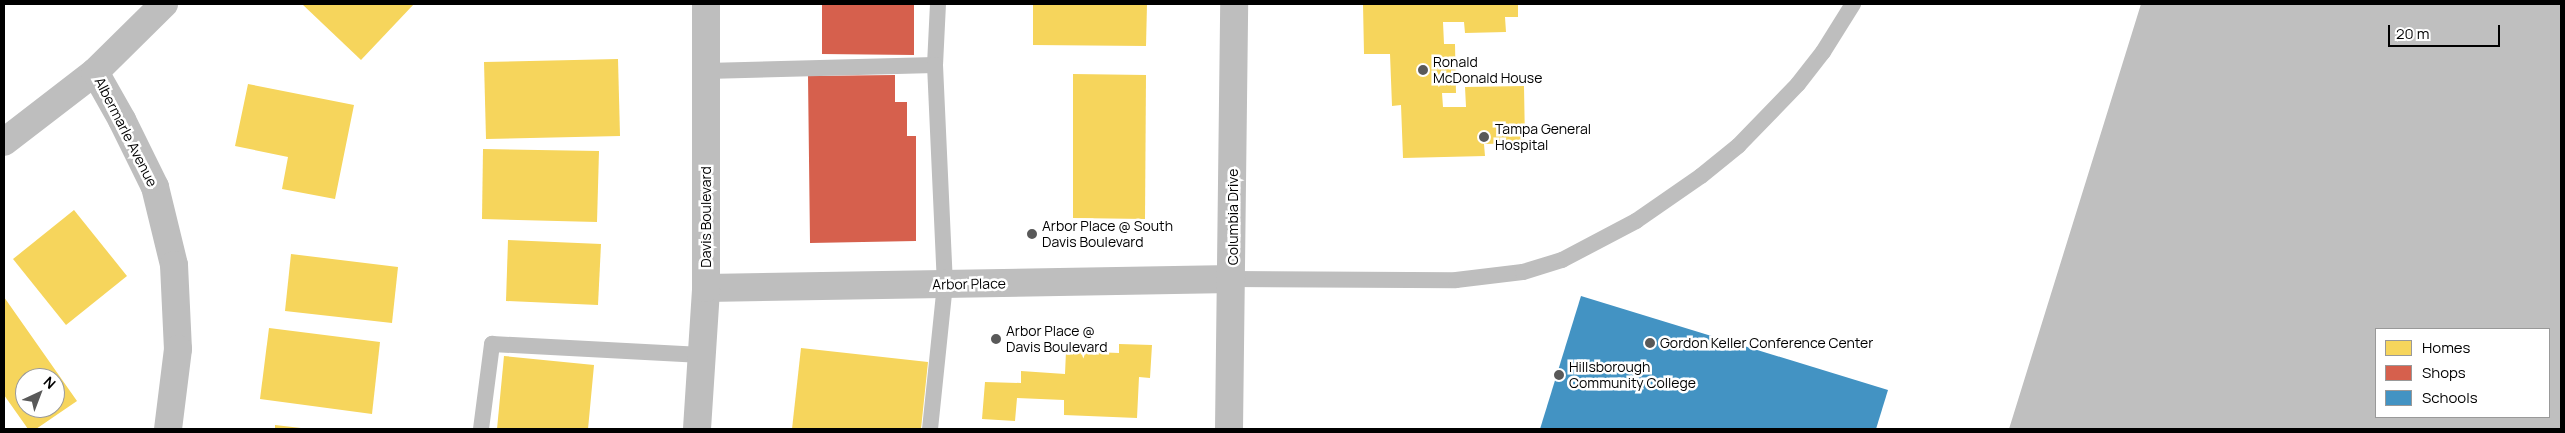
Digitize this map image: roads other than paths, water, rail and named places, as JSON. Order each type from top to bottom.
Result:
[{"type":"street","points":[[4,142],[95,72],[164,4]]},
{"type":"street","name":"Davis Boulevard","points":[[697,429],[706,288],[706,4]]},
{"type":"street","name":"Columbia Drive","points":[[1229,429],[1234,4]]},
{"type":"street","name":"Albermarle Avenue","points":[[95,72],[122,120],[155,187],[174,265],[178,349],[168,429]]},
{"type":"street","name":"Arbor Place","points":[[706,288],[1232,279]]},
{"type":"lane","points":[[930,429],[945,284],[934,65],[938,4]]},
{"type":"lane","points":[[1232,279],[1456,280],[1523,272],[1562,260],[1601,241],[1701,176],[1738,146],[1798,84],[1823,52],[1853,4]]},
{"type":"lane","points":[[706,71],[934,65]]},
{"type":"lane","points":[[481,429],[492,344],[702,355]]},
{"type":"place","name":"Ronald McDonald House","points":[[1423,70]]},
{"type":"place","name":"Tampa General Hospital","points":[[1484,137]]},
{"type":"place","name":"Arbor Place @ South Davis Boulevard","points":[[1032,234]]},
{"type":"place","name":"Arbor Place @ Davis Boulevard","points":[[996,339]]},
{"type":"place","name":"Gordon Keller Conference Center","points":[[1650,343]]},
{"type":"place","name":"Hillsborough Community College","points":[[1559,375]]}]
